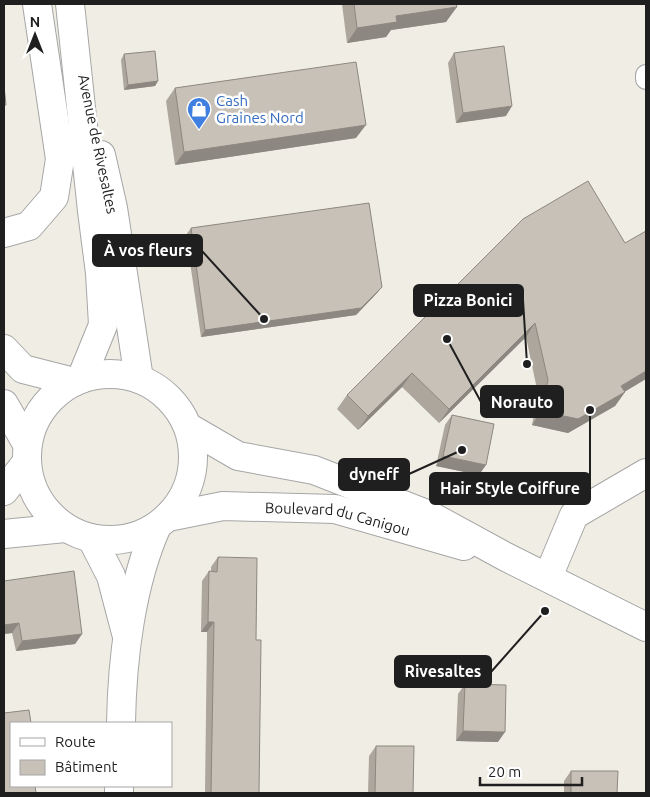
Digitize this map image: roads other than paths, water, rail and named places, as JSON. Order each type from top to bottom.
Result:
[{"type":"street","points":[[16,229],[54,196],[60,160],[37,4]]},
{"type":"street","name":"Avenue de Rivesaltes","points":[[72,16],[113,208],[139,379]]},
{"type":"street","name":"Avenue de Rivesaltes","points":[[72,16],[100,273],[103,325],[78,380]]},
{"type":"street","points":[[4,349],[23,369],[78,380]]},
{"type":"street","points":[[4,491],[27,453],[36,419],[52,397],[78,380],[100,374],[120,374],[139,379],[160,390],[176,407],[188,427],[193,451],[191,475],[183,498],[162,521],[145,552],[127,639],[121,722]]},
{"type":"street","points":[[4,404],[27,453],[32,488],[45,511],[65,528],[92,538],[114,541],[136,536],[162,521]]},
{"type":"street","name":"Boulevard du Canigou","points":[[188,427],[238,456],[314,470],[429,515],[506,557],[646,627]]},
{"type":"street","points":[[548,577],[574,515],[646,473]]},
{"type":"street","name":"Boulevard du Canigou","points":[[162,521],[223,506],[334,509],[506,557]]},
{"type":"street","points":[[4,534],[65,528]]},
{"type":"street","points":[[92,538],[111,576],[127,639]]},
{"type":"place","name":"Cash Graines Nord","points":[[199,130]]},
{"type":"place","name":"À vos fleurs","points":[[264,319]]},
{"type":"place","name":"Norauto","points":[[447,339]]},
{"type":"place","name":"Pizza Bonici","points":[[527,364]]},
{"type":"place","name":"Hair Style Coiffure","points":[[590,410]]},
{"type":"place","name":"dyneff","points":[[462,450]]},
{"type":"place","name":"Rivesaltes","points":[[545,611]]}]
